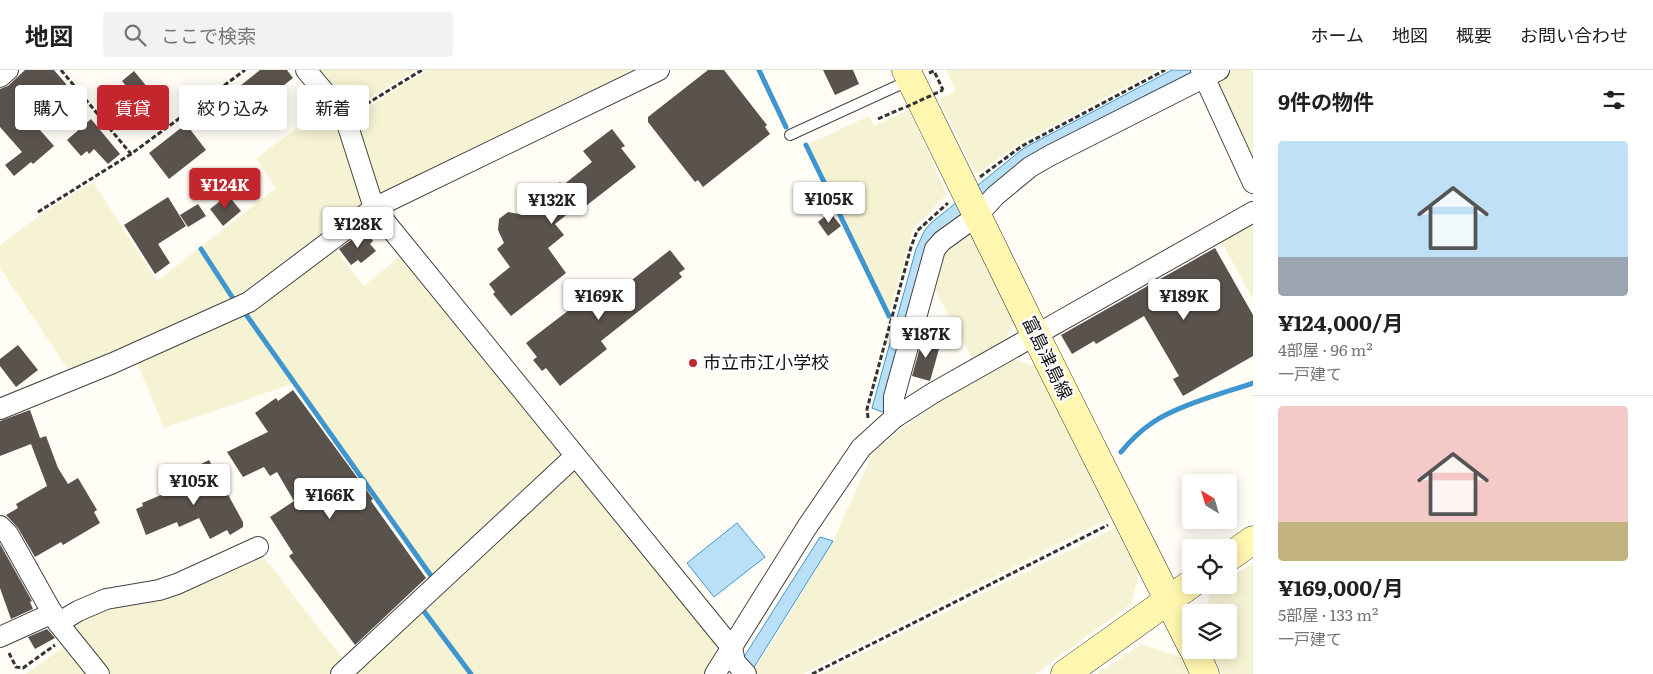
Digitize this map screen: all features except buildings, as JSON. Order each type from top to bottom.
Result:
[{"type":"main road","name":"富島津島線","points":[[910,73],[1036,336],[1182,627]]},
{"type":"main road","points":[[1237,551],[1253,540]]},
{"type":"main road","points":[[1065,674],[1182,591]]},
{"type":"main road","points":[[1198,659],[1205,674]]},
{"type":"street","points":[[0,77],[8,70]]},
{"type":"street","points":[[306,70],[318,85]]},
{"type":"street","points":[[0,409],[113,364],[249,302],[374,208],[659,70]]},
{"type":"street","points":[[894,418],[894,397],[936,249],[973,206],[995,196],[1044,159],[1207,73],[1253,183]]},
{"type":"street","points":[[349,130],[374,208],[575,456],[737,662]]},
{"type":"street","points":[[715,674],[737,662],[835,483],[861,448],[894,418],[933,393],[1253,212]]},
{"type":"street","points":[[341,674],[575,456]]},
{"type":"street","points":[[3,532],[60,624],[99,674]]},
{"type":"street","points":[[0,637],[60,624],[78,611],[106,600],[159,590],[177,584],[258,547]]},
{"type":"lane","points":[[790,135],[910,73]]},
{"type":"path","points":[[61,70],[131,154]]},
{"type":"path","points":[[38,212],[131,154],[245,70]]},
{"type":"path","points":[[369,102],[422,70]]},
{"type":"path","points":[[878,120],[943,90]]},
{"type":"path","points":[[812,674],[1126,516]]},
{"type":"path","points":[[0,637],[16,667],[23,668],[60,624]]},
{"type":"shaded area","points":[[316,70],[416,70],[369,98],[369,85],[328,85]]},
{"type":"shaded area","points":[[427,70],[643,70],[382,198],[377,191],[357,130],[369,130],[369,107]]},
{"type":"shaded area","points":[[946,70],[1158,70],[1020,143],[983,170],[975,173],[939,100],[956,91]]},
{"type":"shaded area","points":[[1228,70],[1253,70],[1253,174],[1209,80]]},
{"type":"shaded area","points":[[909,110],[947,194],[913,229],[889,316],[806,145],[869,116],[874,126]]},
{"type":"shaded area","points":[[297,128],[297,130],[341,130],[365,200],[364,210],[247,300],[73,377],[0,268],[0,245],[43,213],[93,182],[157,281],[276,188],[256,158]]},
{"type":"shaded area","points":[[1253,218],[1253,299],[1218,236]]},
{"type":"shaded area","points":[[967,228],[1014,320],[1005,342],[974,361],[931,283],[939,253]]},
{"type":"shaded area","points":[[331,244],[364,286],[403,254],[566,457],[436,583],[295,383],[164,428],[135,358]]},
{"type":"shaded area","points":[[1014,359],[1036,366],[1110,518],[803,674],[753,674],[751,672],[767,651],[833,541],[873,453],[905,426],[947,396]]},
{"type":"shaded area","points":[[575,466],[713,636],[716,659],[704,674],[345,674]]},
{"type":"shaded area","points":[[1115,528],[1139,574],[1131,604],[1035,674],[821,674]]},
{"type":"shaded area","points":[[259,551],[347,664],[336,674],[111,674],[70,623]]},
{"type":"shaded area","points":[[1253,563],[1253,674],[1222,674],[1215,659],[1237,659],[1237,604],[1208,604],[1210,594],[1237,594],[1237,574]]},
{"type":"shaded area","points":[[1141,644],[1180,657],[1189,674],[1097,674]]},
{"type":"shaded area","points":[[66,645],[90,674],[26,674]]},
{"type":"water","points":[[1172,70],[1204,70],[1047,150],[941,235],[885,413],[872,408],[916,249],[925,230],[931,223],[1024,148]]},
{"type":"water","points":[[737,523],[765,557],[714,597],[687,563]]},
{"type":"water","points":[[820,537],[833,541],[751,672],[742,660]]},
{"type":"waterway","points":[[759,70],[786,127]]},
{"type":"waterway","points":[[806,145],[889,316]]},
{"type":"waterway","points":[[201,249],[236,303]]},
{"type":"waterway","points":[[245,313],[434,580]]},
{"type":"waterway","points":[[1121,452],[1139,433],[1162,417],[1201,400],[1253,383]]},
{"type":"waterway","points":[[420,606],[471,674]]},
{"type":"place","name":"市立市江小学校","points":[[693,363]]}]
